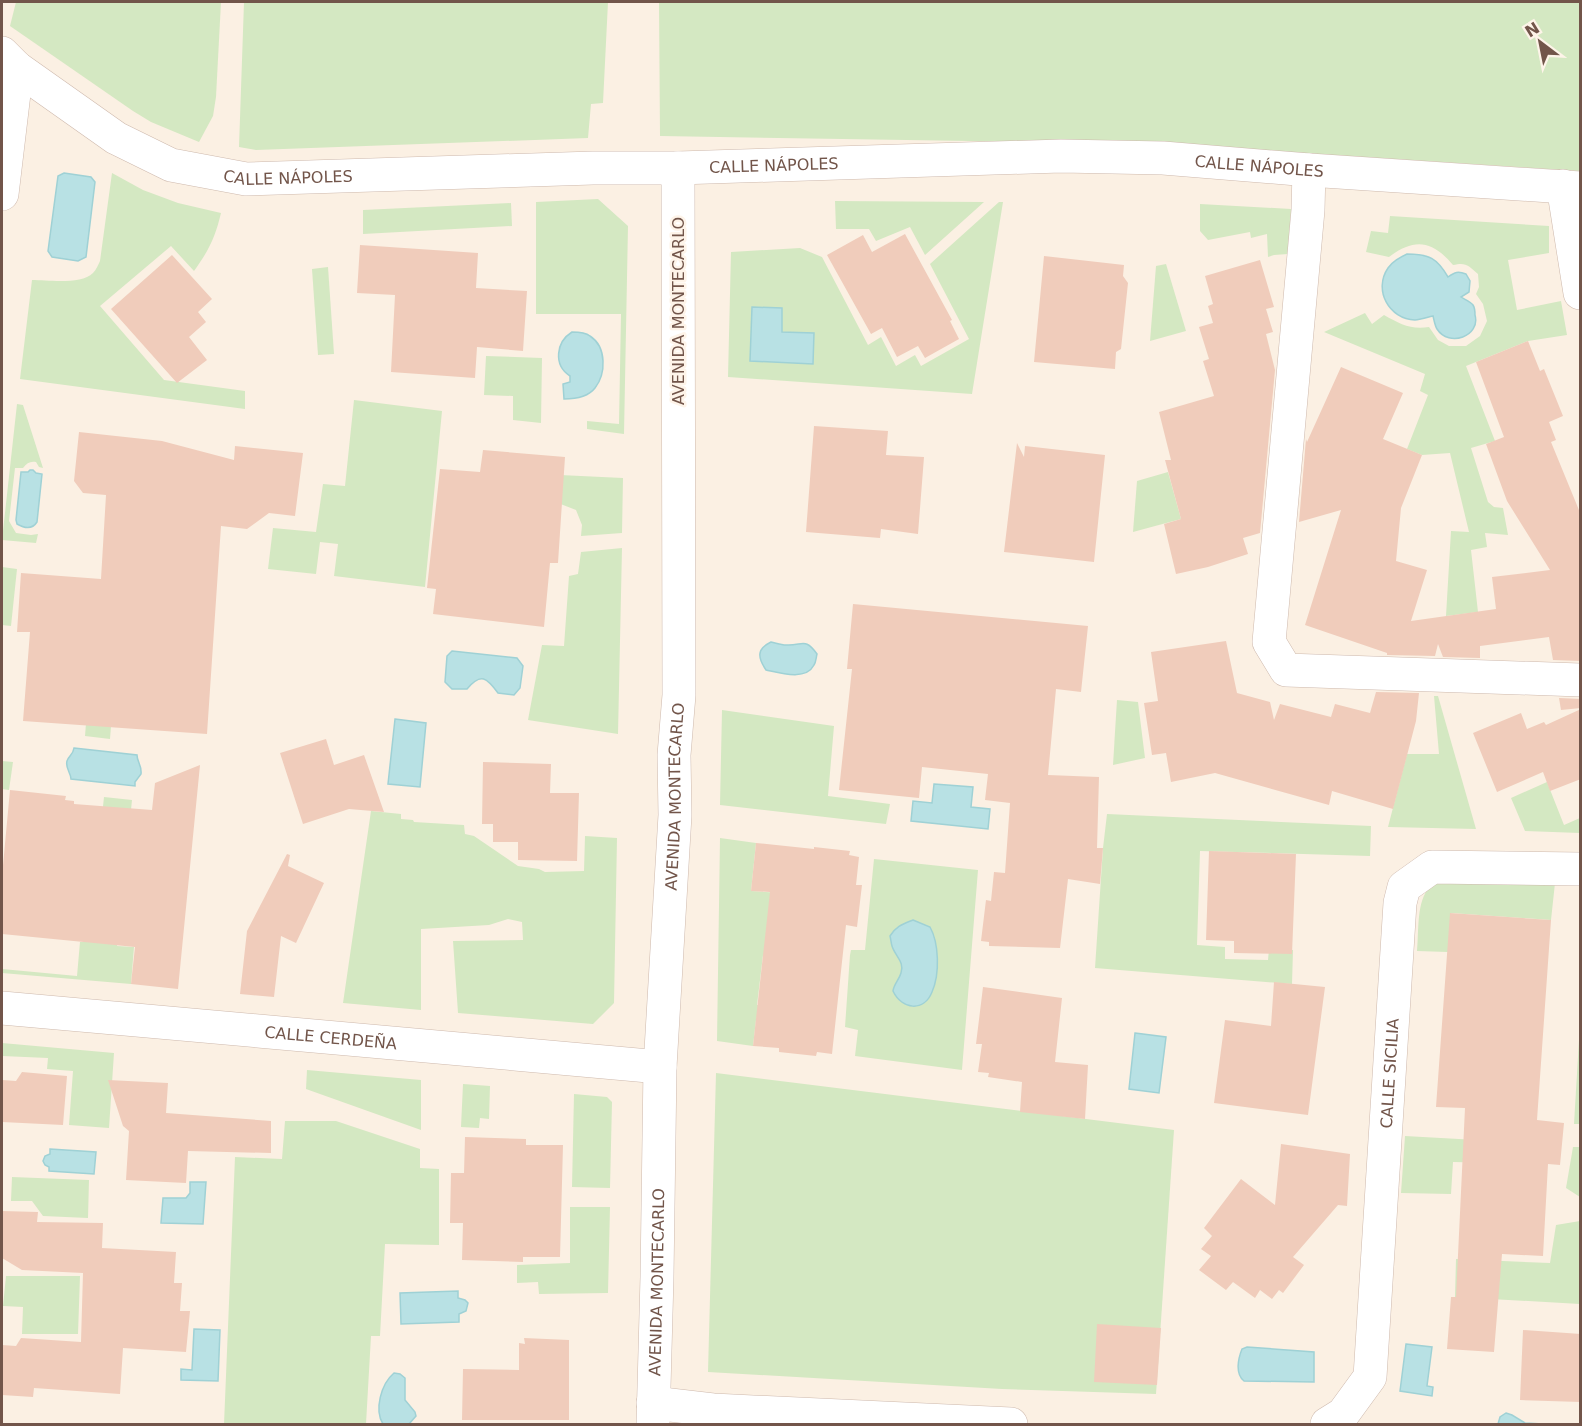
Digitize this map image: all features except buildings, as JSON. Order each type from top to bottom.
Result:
[{"type":"street","name":"CALLE NÁPOLES","points":[[9,60],[116,138],[171,165],[246,179],[1061,156],[1163,158],[1572,187]]},
{"type":"street","points":[[2,194],[9,60]]},
{"type":"street","name":"AVENIDA MONTECARLO","points":[[653,1414],[660,1067],[675,815],[674,755],[679,695],[678,168]]},
{"type":"street","points":[[1309,170],[1307,221],[1269,642],[1286,670],[1581,680]]},
{"type":"street","points":[[1572,187],[1581,293]]},
{"type":"street","name":"CALLE SICILIA","points":[[1327,1425],[1343,1414],[1370,1377],[1400,903],[1404,887],[1432,867],[1581,869]]},
{"type":"street","name":"CALLE CERDEÑA","points":[[2,1008],[660,1067]]},
{"type":"street","points":[[653,1414],[712,1410],[1011,1425]]},
{"type":"green space","points":[[16,2],[221,2],[216,97],[213,116],[199,142],[151,122],[133,111],[10,26]]},
{"type":"green space","points":[[244,2],[608,2],[603,103],[591,104],[588,138],[256,150],[239,147]]},
{"type":"green space","points":[[659,2],[1580,2],[1580,171],[1162,144],[660,136]]},
{"type":"green space","points":[[112,173],[143,190],[178,203],[221,213],[211,244],[194,271],[171,246],[100,306],[164,380],[245,391],[245,409],[20,379],[32,280],[81,279],[94,272],[100,261]]},
{"type":"green space","points":[[598,199],[628,226],[624,434],[587,429],[587,421],[619,424],[621,314],[536,314],[536,202]]},
{"type":"green space","points":[[835,201],[984,202],[925,255],[910,227],[876,241],[869,229],[836,229]]},
{"type":"green space","points":[[999,202],[1003,202],[972,394],[728,377],[731,252],[800,248],[822,257],[868,345],[881,337],[896,366],[915,355],[921,366],[969,339],[930,264]]},
{"type":"green space","points":[[511,203],[512,226],[363,234],[363,210]]},
{"type":"green space","points":[[1200,204],[1291,209],[1288,254],[1268,257],[1267,234],[1251,238],[1250,232],[1208,240],[1200,231]]},
{"type":"green space","points":[[1390,216],[1549,226],[1549,253],[1508,260],[1517,310],[1561,301],[1567,335],[1528,341],[1466,366],[1495,441],[1471,448],[1488,502],[1494,507],[1503,508],[1508,535],[1485,533],[1487,547],[1471,550],[1478,612],[1446,616],[1451,531],[1469,532],[1450,453],[1422,455],[1407,449],[1428,395],[1420,391],[1425,374],[1324,332],[1365,313],[1372,324],[1384,315],[1406,326],[1429,327],[1438,340],[1449,346],[1466,346],[1480,336],[1487,321],[1483,304],[1476,294],[1479,287],[1478,274],[1469,266],[1453,265],[1438,251],[1423,244],[1407,246],[1389,257],[1366,252],[1371,231],[1388,233]]},
{"type":"green space","points":[[1166,264],[1186,331],[1150,341],[1156,266]]},
{"type":"green space","points":[[328,267],[334,354],[318,355],[312,269]]},
{"type":"green space","points":[[486,356],[542,358],[541,423],[513,420],[513,396],[484,395]]},
{"type":"green space","points":[[354,400],[442,411],[425,587],[334,576],[338,544],[320,542],[316,574],[268,569],[273,528],[316,532],[323,484],[345,486]]},
{"type":"green space","points":[[17,404],[23,405],[43,468],[34,462],[23,468],[15,468],[9,521],[16,533],[38,534],[36,543],[2,540]]},
{"type":"green space","points":[[1168,472],[1181,519],[1133,532],[1137,481]]},
{"type":"green space","points":[[560,475],[623,478],[622,533],[581,536],[582,525],[576,510],[558,503]]},
{"type":"green space","points":[[622,548],[618,734],[528,720],[542,645],[564,646],[569,576],[578,574],[581,552]]},
{"type":"green space","points":[[2,567],[17,569],[11,626],[2,625]]},
{"type":"green space","points":[[90,672],[115,674],[110,739],[85,736]]},
{"type":"green space","points":[[1434,696],[1438,696],[1476,829],[1388,827],[1407,754],[1439,754]]},
{"type":"green space","points":[[1117,700],[1138,702],[1145,758],[1113,765]]},
{"type":"green space","points":[[722,710],[834,726],[828,796],[890,804],[886,824],[720,805]]},
{"type":"green space","points":[[2,761],[13,762],[9,790],[2,789]]},
{"type":"green space","points":[[1547,782],[1564,825],[1580,818],[1580,833],[1525,831],[1511,798]]},
{"type":"green space","points":[[104,797],[132,800],[117,946],[134,947],[131,984],[2,973],[2,969],[77,976],[80,942],[85,942],[96,872]]},
{"type":"green space","points":[[371,811],[401,814],[401,819],[414,822],[464,825],[465,834],[474,836],[518,866],[545,872],[584,871],[585,836],[617,838],[614,1003],[593,1024],[458,1013],[453,941],[523,940],[522,922],[508,919],[489,925],[421,929],[421,1010],[343,1003]]},
{"type":"green space","points":[[1107,814],[1371,826],[1370,856],[1200,851],[1197,945],[1225,947],[1225,959],[1268,960],[1269,949],[1293,950],[1292,984],[1095,968]]},
{"type":"green space","points":[[720,838],[756,843],[751,891],[781,893],[826,963],[763,955],[757,1005],[760,1005],[753,1046],[717,1041]]},
{"type":"green space","points":[[874,859],[978,870],[962,1070],[855,1056],[858,1030],[845,1027],[850,955],[851,950],[865,950]]},
{"type":"green space","points":[[1438,882],[1555,883],[1551,920],[1451,913],[1448,952],[1417,951],[1422,900],[1430,887]]},
{"type":"green space","points":[[1580,1023],[1580,1124],[1574,1124]]},
{"type":"green space","points":[[2,1043],[114,1053],[109,1128],[69,1125],[73,1071],[47,1069],[48,1058],[2,1056]]},
{"type":"green space","points":[[307,1070],[421,1080],[421,1130],[306,1089]]},
{"type":"green space","points":[[716,1073],[1174,1130],[1156,1394],[1002,1389],[708,1372]]},
{"type":"green space","points":[[463,1084],[490,1086],[489,1119],[480,1118],[479,1128],[461,1127]]},
{"type":"green space","points":[[574,1094],[607,1097],[612,1102],[610,1188],[572,1187]]},
{"type":"green space","points":[[285,1121],[336,1121],[420,1149],[420,1168],[439,1169],[439,1245],[385,1244],[380,1336],[371,1336],[366,1424],[224,1424],[235,1157],[282,1159]]},
{"type":"green space","points":[[1405,1136],[1546,1144],[1545,1164],[1453,1162],[1451,1194],[1401,1193]]},
{"type":"green space","points":[[1573,1147],[1580,1147],[1580,1197],[1566,1188]]},
{"type":"green space","points":[[12,1177],[89,1180],[88,1218],[43,1216],[32,1201],[11,1201]]},
{"type":"green space","points":[[570,1207],[610,1207],[608,1293],[539,1294],[538,1282],[517,1283],[517,1265],[570,1263]]},
{"type":"green space","points":[[1580,1221],[1580,1304],[1455,1297],[1456,1259],[1550,1263],[1556,1225]]},
{"type":"green space","points":[[6,1276],[80,1276],[78,1334],[22,1334],[23,1307],[3,1306]]},
{"type":"water","points":[[64,173],[91,177],[95,182],[86,257],[78,261],[52,257],[48,251],[58,176]]},
{"type":"water","points":[[1407,254],[1432,258],[1448,277],[1457,272],[1466,274],[1470,281],[1469,292],[1461,297],[1473,305],[1476,322],[1469,334],[1449,338],[1437,329],[1433,316],[1415,320],[1398,315],[1391,309],[1383,294],[1384,277],[1392,263]]},
{"type":"water","points":[[752,307],[782,308],[782,332],[814,333],[813,364],[750,361]]},
{"type":"water","points":[[572,332],[586,334],[596,341],[602,354],[603,368],[599,382],[589,394],[564,399],[563,384],[570,382],[570,376],[561,366],[559,354],[560,347]]},
{"type":"water","points":[[30,470],[42,474],[37,522],[28,528],[17,524],[16,520],[21,472]]},
{"type":"water","points":[[771,642],[784,645],[806,644],[817,654],[815,664],[810,670],[799,674],[766,670],[761,662],[760,654],[763,648]]},
{"type":"water","points":[[452,651],[517,658],[523,666],[520,688],[514,695],[498,693],[487,681],[480,679],[467,689],[452,689],[445,682],[447,656]]},
{"type":"water","points":[[395,719],[426,723],[420,787],[388,784]]},
{"type":"water","points":[[74,748],[137,755],[141,774],[135,786],[71,779],[67,764]]},
{"type":"water","points":[[934,784],[973,787],[971,807],[990,809],[988,829],[911,821],[913,801],[932,803]]},
{"type":"water","points":[[913,920],[930,927],[935,941],[937,959],[935,985],[932,992],[924,1003],[913,1006],[902,1002],[893,991],[902,966],[893,950],[890,936],[897,928]]},
{"type":"water","points":[[1135,1033],[1166,1037],[1159,1093],[1129,1089]]},
{"type":"water","points":[[50,1149],[96,1152],[94,1174],[49,1171],[49,1167],[43,1161],[45,1156],[50,1154]]},
{"type":"water","points":[[190,1182],[206,1182],[203,1224],[161,1223],[163,1198],[186,1198],[190,1193]]},
{"type":"water","points":[[458,1291],[458,1298],[468,1303],[466,1311],[459,1314],[459,1322],[401,1324],[400,1293]]},
{"type":"water","points":[[194,1329],[220,1330],[218,1381],[181,1380],[181,1369],[192,1370]]},
{"type":"water","points":[[1406,1344],[1432,1347],[1427,1386],[1433,1387],[1432,1396],[1400,1391]]},
{"type":"water","points":[[1247,1347],[1314,1352],[1314,1382],[1244,1381],[1238,1370],[1242,1349]]},
{"type":"water","points":[[394,1373],[405,1378],[405,1400],[415,1412],[416,1416],[409,1424],[383,1424],[380,1418],[379,1405],[382,1390]]},
{"type":"water","points":[[1506,1413],[1525,1423],[1543,1424],[1498,1424],[1500,1417]]}]
